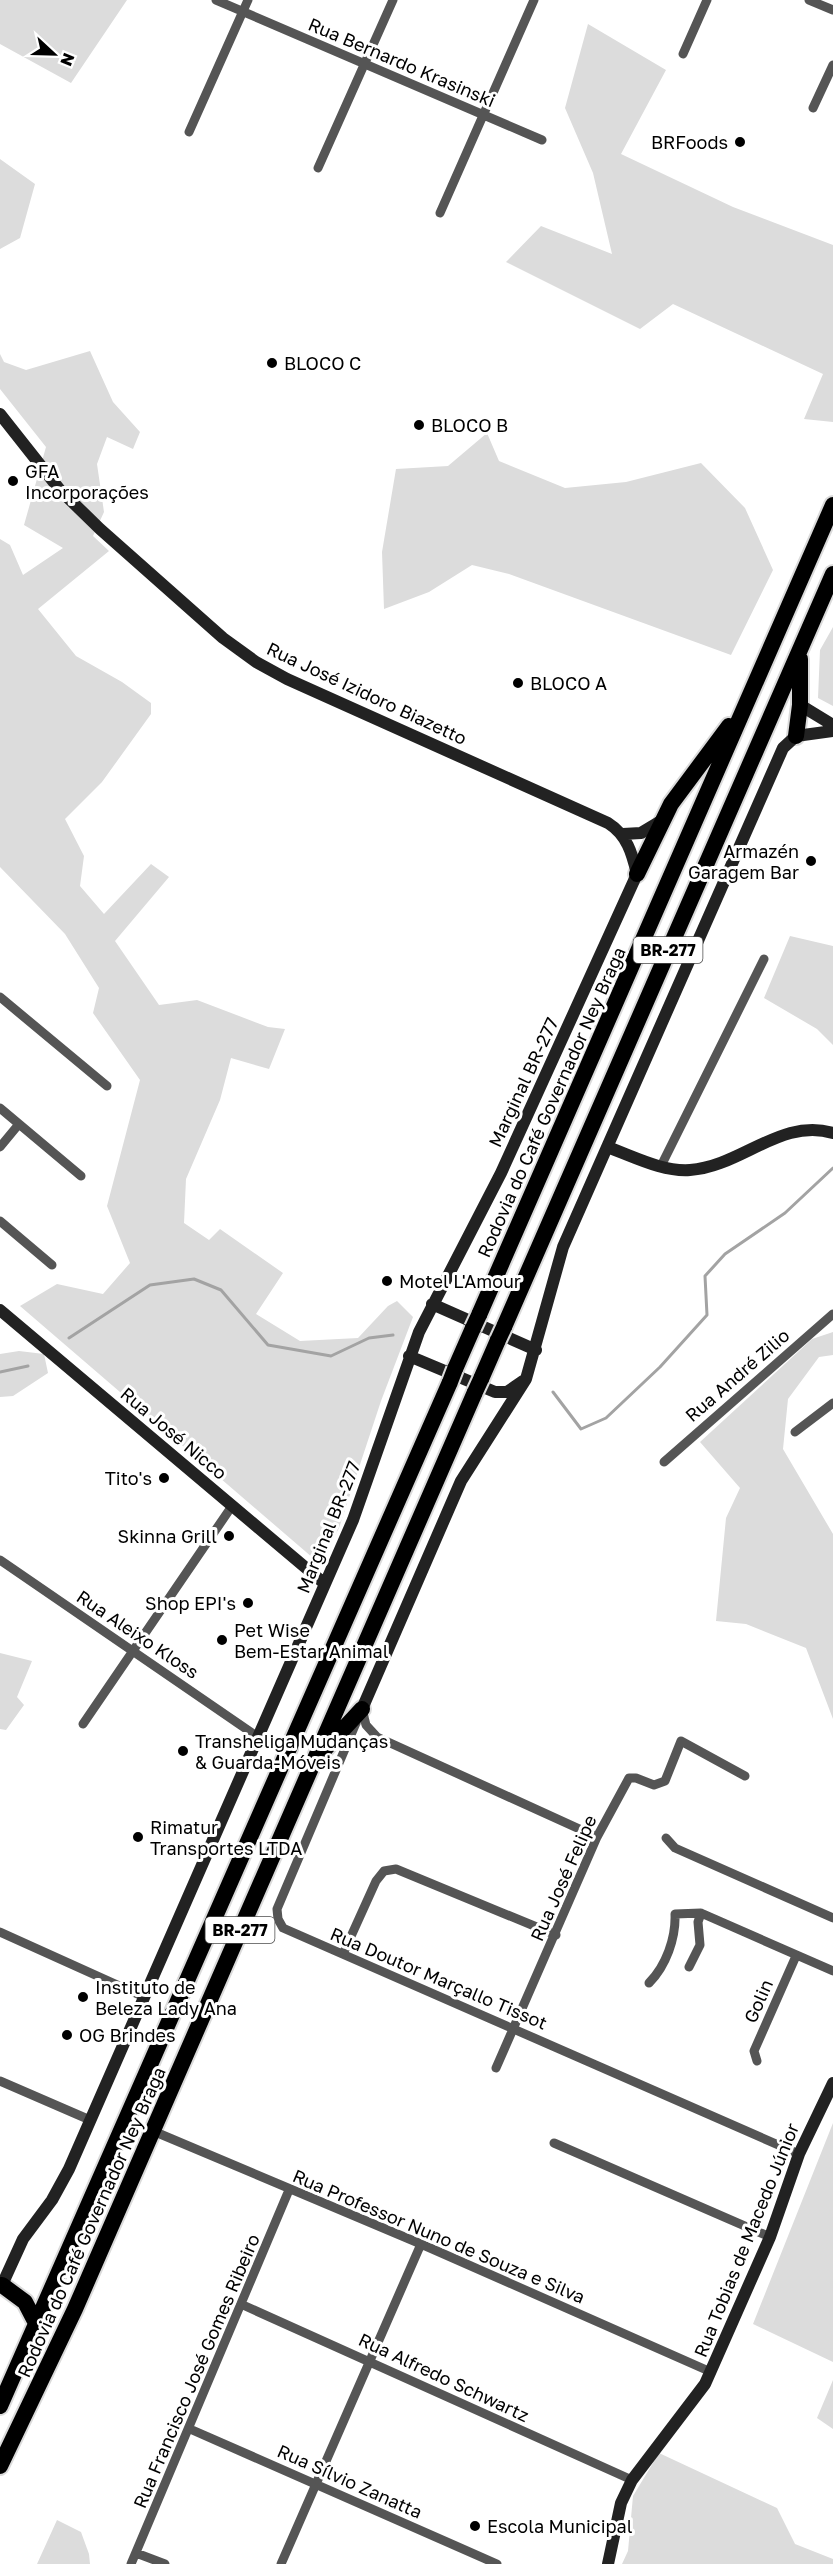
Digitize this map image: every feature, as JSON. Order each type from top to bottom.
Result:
[{"type":"highway","name":"Rodovia do Café Governador Ney Braga","points":[[0,2406],[38,2325],[833,505]]},
{"type":"highway","name":"Rodovia do Café Governador Ney Braga","points":[[0,2466],[57,2347],[153,2131],[833,574]]},
{"type":"highway","points":[[796,736],[800,705],[801,647]]},
{"type":"highway","points":[[637,874],[661,821],[676,796],[747,701]]},
{"type":"highway","points":[[314,1760],[362,1709]]},
{"type":"highway","points":[[0,2286],[25,2302],[38,2325]]},
{"type":"street","name":"Rua Bernardo Krasinski","points":[[216,0],[542,140]]},
{"type":"street","points":[[189,132],[248,0]]},
{"type":"street","points":[[318,168],[393,0]]},
{"type":"street","points":[[440,213],[534,0]]},
{"type":"street","points":[[683,54],[707,0]]},
{"type":"street","points":[[809,0],[833,10]]},
{"type":"street","points":[[813,108],[833,65]]},
{"type":"street","name":"Rua José Izidoro Biazetto","points":[[0,414],[43,470],[78,509],[200,619],[255,662],[286,679],[592,814],[623,834]]},
{"type":"street","points":[[800,705],[833,725]]},
{"type":"street","points":[[597,1837],[377,1737],[366,1725],[362,1709],[461,1481],[526,1378],[536,1350],[555,1269],[783,748],[796,736],[833,731]]},
{"type":"street","points":[[637,874],[633,855],[623,834],[641,833],[661,821]]},
{"type":"street","name":"Marginal BR-277","points":[[0,2286],[23,2239],[58,2190],[90,2120],[362,1498],[409,1356],[432,1304],[509,1157],[637,874]]},
{"type":"street","points":[[661,1166],[764,959]]},
{"type":"street","points":[[0,996],[107,1086]]},
{"type":"street","points":[[0,1108],[81,1176]]},
{"type":"street","points":[[0,1147],[19,1124]]},
{"type":"street","points":[[607,1146],[672,1170],[692,1170],[723,1163],[803,1128],[833,1133]]},
{"type":"street","points":[[0,1221],[52,1265]]},
{"type":"street","points":[[432,1304],[536,1350]]},
{"type":"street","name":"Rua José Nicco","points":[[0,1310],[325,1584]]},
{"type":"street","name":"Rua André Zilio","points":[[664,1462],[831,1319]]},
{"type":"street","points":[[409,1356],[495,1392],[507,1392],[526,1378]]},
{"type":"street","points":[[795,1432],[833,1403]]},
{"type":"street","points":[[83,1724],[232,1506]]},
{"type":"street","name":"Rua Aleixo Kloss","points":[[0,1560],[258,1737]]},
{"type":"street","name":"Rua Doutor Marçallo Tissot","points":[[362,1709],[277,1909],[278,1919],[283,1928],[297,1937],[343,1954],[514,2027],[799,2154]]},
{"type":"street","name":"Rua José Felipe","points":[[496,2068],[597,1837],[629,1778],[636,1778],[654,1785],[665,1781],[681,1741],[745,1776]]},
{"type":"street","points":[[666,1838],[675,1848],[833,1918]]},
{"type":"street","points":[[343,1954],[376,1881],[384,1871],[396,1869],[556,1935]]},
{"type":"street","points":[[689,1967],[700,1945],[698,1922],[702,1913]]},
{"type":"street","points":[[649,1983],[657,1975],[676,1933],[675,1914],[702,1913],[833,1971]]},
{"type":"street","points":[[0,1932],[144,1997]]},
{"type":"street","name":"Golin","points":[[757,2061],[754,2051],[796,1956]]},
{"type":"street","points":[[0,2081],[90,2120]]},
{"type":"street","name":"Rua Tobias de Macedo Júnior","points":[[608,2564],[621,2503],[632,2480],[711,2373],[770,2237],[799,2154],[833,2084]]},
{"type":"street","name":"Rua Professor Nuno de Souza e Silva","points":[[153,2131],[421,2244],[711,2373]]},
{"type":"street","points":[[554,2142],[770,2237]]},
{"type":"street","name":"Rua Francisco José Gomes Ribeiro","points":[[131,2564],[243,2305],[289,2190]]},
{"type":"street","points":[[281,2564],[421,2244]]},
{"type":"street","name":"Rua Alfredo Schwartz","points":[[243,2305],[632,2480]]},
{"type":"street","name":"Rua Sílvio Zanatta","points":[[190,2429],[498,2564]]},
{"type":"street","points":[[136,2553],[165,2564]]},
{"type":"shaded area","points":[[0,0],[127,0],[71,83],[0,44]]},
{"type":"shaded area","points":[[588,24],[666,70],[621,154],[733,207],[833,245],[833,422],[804,419],[823,374],[673,304],[640,329],[506,262],[541,226],[612,254],[593,173],[565,108]]},
{"type":"shaded area","points":[[0,159],[35,184],[20,238],[0,249]]},
{"type":"shaded area","points":[[90,351],[113,402],[140,432],[133,449],[107,437],[97,464],[104,512],[93,536],[109,551],[38,609],[76,656],[122,682],[151,703],[151,714],[102,782],[65,819],[84,856],[80,886],[104,914],[151,864],[169,877],[115,941],[159,1005],[197,1000],[268,1027],[285,1029],[269,1069],[231,1058],[220,1100],[186,1179],[184,1223],[209,1240],[220,1229],[283,1273],[256,1314],[300,1341],[358,1338],[388,1306],[397,1301],[413,1317],[381,1401],[339,1528],[320,1564],[20,1306],[57,1284],[103,1294],[130,1263],[107,1206],[140,1080],[93,1013],[99,988],[65,934],[0,867],[0,539],[10,545],[23,575],[63,548],[24,525],[46,447],[0,389],[0,354],[4,362],[26,370]]},
{"type":"shaded area","points":[[487,433],[499,461],[565,488],[626,482],[701,463],[745,508],[773,570],[731,655],[509,574],[472,565],[429,592],[384,609],[382,552],[396,469],[448,466]]},
{"type":"shaded area","points":[[833,627],[833,706],[818,698],[820,650]]},
{"type":"shaded area","points":[[790,936],[833,946],[833,1045],[817,1029],[764,998]]},
{"type":"shaded area","points":[[833,1332],[833,1355],[819,1357],[788,1399],[783,1449],[833,1534],[833,1719],[806,1648],[746,1624],[716,1621],[726,1518],[740,1488],[700,1442],[812,1339]]},
{"type":"shaded area","points":[[19,1351],[44,1354],[48,1373],[13,1396],[0,1397],[0,1354]]},
{"type":"shaded area","points":[[0,1653],[32,1661],[17,1697],[24,1705],[6,1730],[0,1729]]},
{"type":"shaded area","points":[[833,2123],[833,2362],[753,2324]]},
{"type":"shaded area","points":[[833,2380],[833,2429],[817,2418]]},
{"type":"shaded area","points":[[659,2453],[777,2508],[795,2544],[833,2559],[833,2564],[622,2564],[628,2551],[633,2496]]},
{"type":"shaded area","points":[[57,2520],[81,2532],[90,2564],[37,2564]]},
{"type":"waterway","points":[[553,1392],[581,1429],[606,1418],[660,1367],[707,1315],[705,1276],[725,1254],[785,1213],[833,1168]]},
{"type":"waterway","points":[[69,1338],[150,1285],[194,1279],[221,1290],[268,1345],[331,1356],[369,1338],[393,1335]]},
{"type":"waterway","points":[[0,1372],[28,1366]]},
{"type":"place","name":"BRFoods","points":[[740,142]]},
{"type":"place","name":"BLOCO C","points":[[272,363]]},
{"type":"place","name":"BLOCO B","points":[[419,425]]},
{"type":"place","name":"GFA Incorporações","points":[[13,481]]},
{"type":"place","name":"BLOCO A","points":[[518,683]]},
{"type":"place","name":"Armazén Garagem Bar","points":[[811,861]]},
{"type":"place","name":"Motel L'Amour","points":[[387,1281]]},
{"type":"place","name":"Tito's","points":[[164,1478]]},
{"type":"place","name":"Skinna Grill","points":[[229,1536]]},
{"type":"place","name":"Shop EPI's","points":[[248,1603]]},
{"type":"place","name":"Pet Wise Bem-Estar Animal","points":[[222,1640]]},
{"type":"place","name":"Transheliga Mudanças & Guarda-Móveis","points":[[183,1751]]},
{"type":"place","name":"Rimatur Transportes LTDA","points":[[138,1837]]},
{"type":"place","name":"Instituto de Beleza Lady Ana","points":[[83,1997]]},
{"type":"place","name":"OG Brindes","points":[[67,2035]]},
{"type":"place","name":"Escola Municipal","points":[[475,2526]]}]
